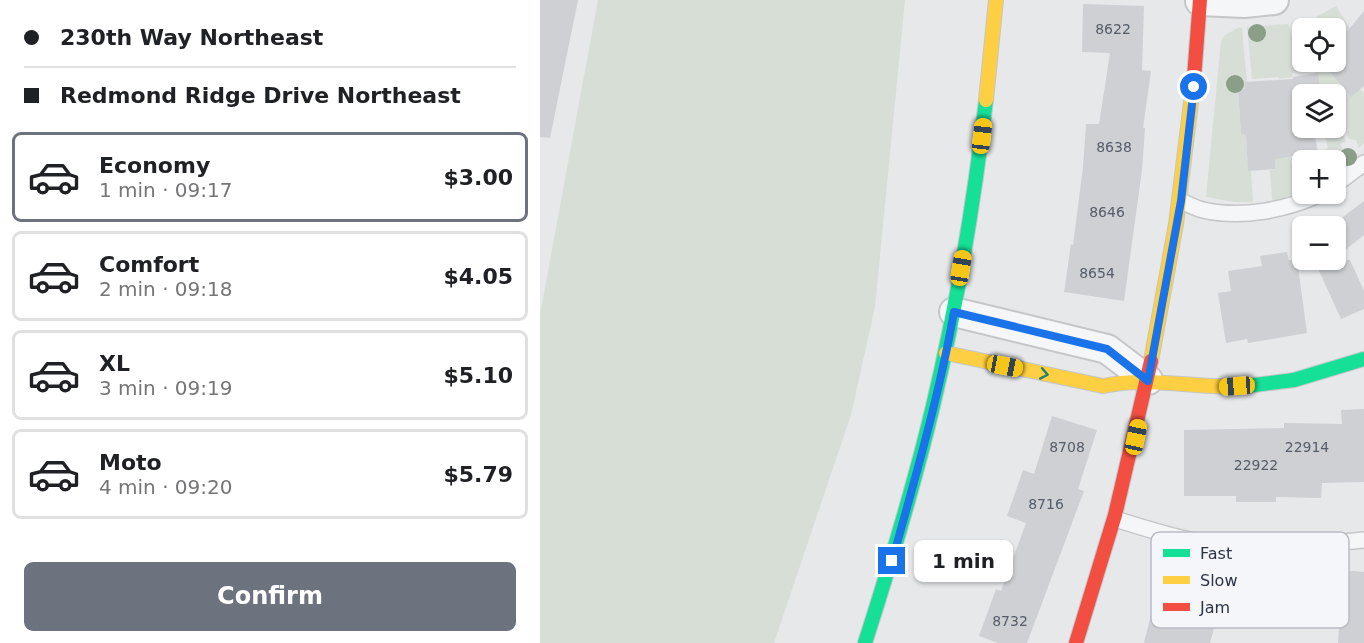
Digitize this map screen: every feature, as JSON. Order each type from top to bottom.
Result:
[{"type":"street","points":[[865,643],[885,584],[918,469],[946,353],[982,136],[996,0]]},
{"type":"street","points":[[1076,643],[1096,587],[1115,519],[1132,456],[1148,381],[1181,201],[1196,65],[1200,1],[1244,3],[1274,0]]},
{"type":"street","points":[[954,312],[1107,349],[1148,381]]},
{"type":"street","points":[[946,353],[1103,386],[1113,383],[1148,381],[1221,387],[1284,382],[1315,375],[1364,359]]},
{"type":"lane","points":[[1346,177],[1364,163]]},
{"type":"lane","points":[[1181,201],[1201,210],[1250,213],[1294,204]]},
{"type":"lane","points":[[1115,519],[1162,532]]},
{"type":"lane","points":[[1349,541],[1364,540]]},
{"type":"shaded area","points":[[598,0],[905,0],[875,307],[851,415],[774,643],[540,643],[540,315]]},
{"type":"shaded area","points":[[1336,6],[1344,18],[1317,18]]},
{"type":"shaded area","points":[[1346,22],[1351,30],[1346,34]]},
{"type":"shaded area","points":[[1288,24],[1292,37],[1292,72],[1303,72],[1292,73],[1293,77],[1279,79],[1279,77],[1252,79],[1247,27]]},
{"type":"shaded area","points":[[1242,28],[1247,82],[1245,82],[1245,89],[1238,90],[1241,134],[1246,135],[1253,202],[1235,202],[1206,197],[1221,41],[1225,35]]},
{"type":"shaded area","points":[[1315,72],[1331,72],[1341,84],[1319,84]]},
{"type":"shaded area","points":[[1360,89],[1364,93],[1364,143],[1359,148],[1356,140],[1349,139],[1346,132],[1346,90],[1351,96]]},
{"type":"shaded area","points":[[1326,138],[1344,138],[1346,142],[1340,144],[1343,149],[1345,148],[1350,157],[1346,162],[1346,150],[1325,150],[1328,148]]},
{"type":"shaded area","points":[[1273,143],[1290,156],[1292,165],[1292,194],[1275,201],[1272,199],[1270,170],[1275,169]]},
{"type":"building","points":[[540,0],[578,0],[550,138],[540,137]]},
{"type":"building","points":[[1083,4],[1144,6],[1142,70],[1151,71],[1143,128],[1145,128],[1142,170],[1124,301],[1064,292],[1071,244],[1073,245],[1086,124],[1099,124],[1110,53],[1082,52]]},
{"type":"building","points":[[1364,11],[1364,86],[1351,97],[1346,91],[1346,84],[1340,84],[1330,72],[1346,72],[1346,33]]},
{"type":"building","points":[[1318,73],[1320,84],[1292,84],[1292,138],[1315,138],[1318,150],[1292,150],[1292,156],[1275,159],[1275,169],[1248,171],[1246,135],[1241,134],[1238,89],[1245,89],[1245,82],[1293,79],[1293,77]]},
{"type":"building","points":[[1364,201],[1364,235],[1346,249],[1346,216]]},
{"type":"building","points":[[1287,252],[1289,260],[1292,260],[1292,270],[1298,270],[1307,333],[1248,343],[1247,339],[1226,343],[1218,293],[1231,291],[1228,271],[1262,266],[1260,256]]},
{"type":"building","points":[[1346,260],[1350,260],[1364,291],[1364,309],[1341,319],[1319,270],[1346,270]]},
{"type":"building","points":[[1364,409],[1364,482],[1322,483],[1321,498],[1276,497],[1276,502],[1236,502],[1236,496],[1184,496],[1184,430],[1284,428],[1284,423],[1342,424],[1341,410]]},
{"type":"building","points":[[1052,416],[1097,430],[1078,489],[1084,491],[1027,643],[998,643],[979,636],[996,589],[1001,591],[1026,523],[1007,516],[1023,470],[1034,474]]},
{"type":"building","points":[[1349,571],[1364,572],[1364,643],[1338,643],[1339,628],[1349,628]]},
{"type":"building","points":[[1151,615],[1151,628],[1214,628],[1210,643],[1144,643]]},
{"type":"traffic: fast","points":[[865,643],[910,496],[942,368],[964,254],[986,100]]},
{"type":"traffic: fast","points":[[1247,386],[1294,380],[1364,359]]},
{"type":"traffic: slow","points":[[986,100],[996,0]]},
{"type":"traffic: slow","points":[[1151,361],[1176,224],[1194,78]]},
{"type":"traffic: slow","points":[[946,353],[1103,386],[1139,382],[1247,386]]},
{"type":"traffic: jam","points":[[1194,78],[1200,0]]},
{"type":"traffic: jam","points":[[1076,643],[1115,515],[1151,361]]},
{"type":"route","points":[[892,561],[918,469],[954,312],[1107,349],[1148,381],[1181,201],[1194,87]]}]
